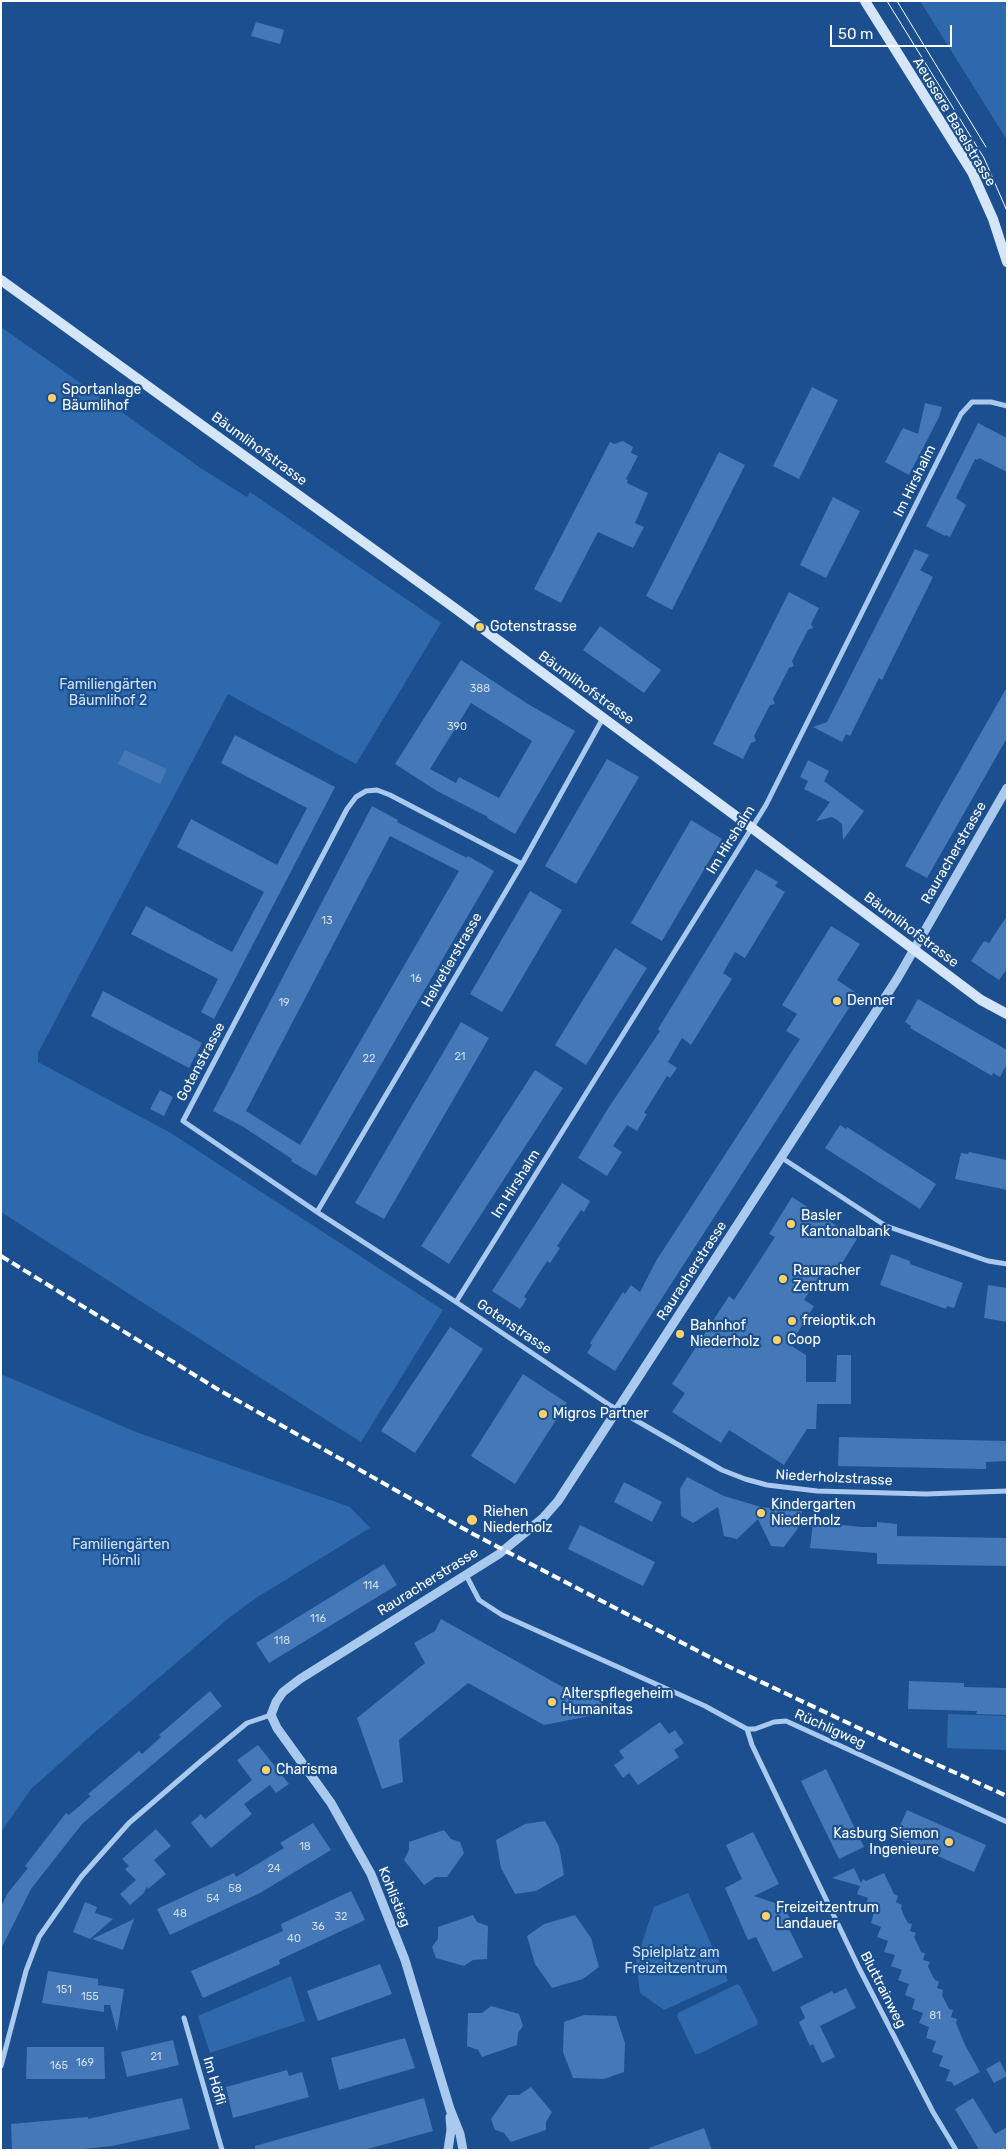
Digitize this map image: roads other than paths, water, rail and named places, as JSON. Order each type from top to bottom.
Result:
[{"type":"main road","name":"Aeussere Baselstrasse","points":[[865,1],[972,172],[993,219],[1007,262]]},
{"type":"main road","name":"Bäumlihofstrasse","points":[[1,280],[603,718],[980,1000],[1007,1014]]},
{"type":"street","name":"Im Hirshalm","points":[[456,1302],[752,828],[770,796],[961,414],[972,402],[991,402],[1007,406]]},
{"type":"street","name":"Helvetierstrasse","points":[[317,1212],[522,864],[603,718]]},
{"type":"street","name":"Rauracherstrasse","points":[[271,1715],[276,1702],[284,1692],[300,1679],[466,1576],[499,1554],[544,1518],[618,1410],[782,1158],[914,950],[1007,788]]},
{"type":"street","name":"Gotenstrasse","points":[[522,864],[390,795],[377,790],[366,791],[356,796],[347,809],[183,1121],[317,1212],[618,1410]]},
{"type":"street","points":[[782,1158],[886,1226],[988,1261],[1007,1264]]},
{"type":"street","name":"Niederholzstrasse","points":[[618,1410],[722,1470],[745,1480],[767,1485],[817,1491],[906,1493],[1007,1491]]},
{"type":"street","points":[[466,1576],[479,1600],[502,1615],[705,1706],[748,1728]]},
{"type":"street","points":[[1,2066],[26,1971],[39,1937],[81,1877],[129,1823],[207,1756],[247,1723],[271,1715]]},
{"type":"street","name":"Kohlistieg","points":[[271,1715],[277,1728],[331,1802],[371,1874],[405,1960],[450,2109],[460,2134],[463,2150]]},
{"type":"street","name":"Rüchligweg","points":[[748,1728],[756,1729],[774,1722],[786,1721],[1007,1822]]},
{"type":"street","name":"Bluttrainweg","points":[[748,1728],[752,1745],[859,1968],[933,2112],[956,2150]]},
{"type":"street","name":"Im Höfli","points":[[184,2018],[222,2150]]},
{"type":"street","name":"Kohlistieg","points":[[448,2150],[451,2130],[450,2109]]},
{"type":"tram line","points":[[887,1],[984,158],[1007,211]]},
{"type":"tram line","points":[[897,1],[986,147]]},
{"type":"railway","points":[[1,1256],[219,1390],[473,1534],[719,1662],[1007,1796]]},
{"type":"place","name":"Sportanlage Bäumlihof","points":[[52,398]]},
{"type":"place","name":"Gotenstrasse","points":[[480,627]]},
{"type":"place","name":"Denner","points":[[837,1001]]},
{"type":"place","name":"Basler Kantonalbank","points":[[791,1224]]},
{"type":"place","name":"Rauracher Zentrum","points":[[783,1279]]},
{"type":"place","name":"freioptik.ch","points":[[792,1321]]},
{"type":"place","name":"Bahnhof Niederholz","points":[[680,1334]]},
{"type":"place","name":"Coop","points":[[777,1340]]},
{"type":"place","name":"Migros Partner","points":[[543,1414]]},
{"type":"place","name":"Kindergarten Niederholz","points":[[761,1513]]},
{"type":"place","name":"Riehen Niederholz","points":[[472,1520]]},
{"type":"place","name":"Alterspflegeheim Humanitas","points":[[552,1702]]},
{"type":"place","name":"Charisma","points":[[266,1770]]},
{"type":"place","name":"Kasburg Siemon Ingenieure","points":[[949,1842]]},
{"type":"place","name":"Freizeitzentrum Landauer","points":[[766,1916]]},
{"type":"park label","name":"Familiengärten Bäumlihof 2","points":[[108,694]]},
{"type":"park label","name":"Familiengärten Hörnli","points":[[121,1554]]},
{"type":"park label","name":"Spielplatz am Freizeitzentrum","points":[[676,1962]]}]
